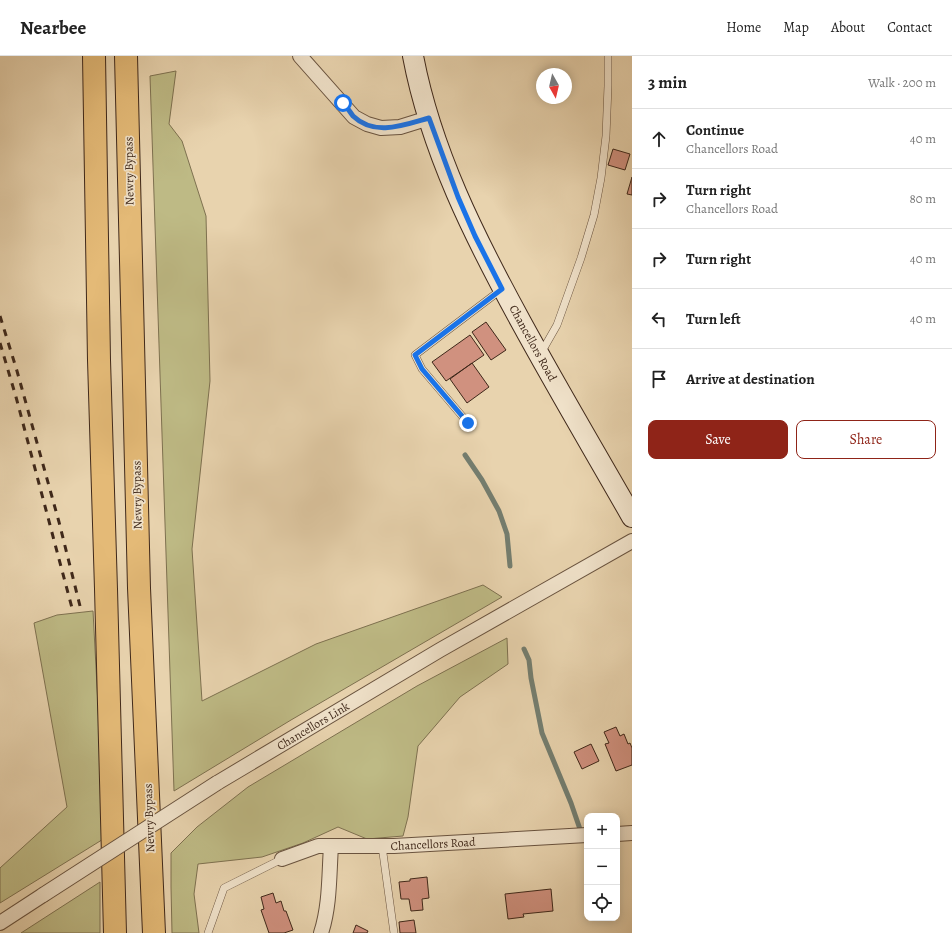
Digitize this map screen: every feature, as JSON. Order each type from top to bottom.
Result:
[{"type":"highway","points":[[94,56],[98,360],[106,581],[115,933]]},
{"type":"highway","name":"Newry Bypass","points":[[126,56],[139,588],[154,933]]},
{"type":"street","points":[[300,56],[354,117],[367,124],[381,128],[400,127],[429,118]]},
{"type":"street","name":"Chancellors Road","points":[[413,56],[429,118],[458,197],[475,236],[502,289],[632,517]]},
{"type":"street","name":"Chancellors Link","points":[[0,922],[218,783],[440,650],[632,541]]},
{"type":"street","points":[[620,834],[632,833]]},
{"type":"street","name":"Chancellors Road","points":[[282,859],[318,846],[402,846],[584,836]]},
{"type":"street","points":[[320,933],[326,915],[331,846]]},
{"type":"lane","points":[[540,356],[557,325],[581,258],[594,215],[601,178],[606,136],[608,56]]},
{"type":"lane","points":[[468,423],[422,369],[415,355],[502,289]]},
{"type":"lane","points":[[382,846],[394,933]]},
{"type":"lane","points":[[208,933],[224,888],[282,859]]},
{"type":"shaded area","points":[[176,71],[169,124],[182,141],[206,216],[210,381],[192,549],[202,701],[316,644],[483,585],[502,597],[291,720],[174,791],[150,76]]},
{"type":"shaded area","points":[[93,611],[105,838],[0,903],[0,868],[67,807],[34,623],[57,615]]},
{"type":"shaded area","points":[[507,638],[508,664],[460,697],[418,746],[408,817],[403,836],[367,839],[338,827],[303,843],[262,857],[198,864],[194,894],[199,933],[172,933],[171,853],[197,827],[248,787],[417,686]]},
{"type":"shaded area","points":[[100,882],[100,933],[21,933]]},
{"type":"building","points":[[613,149],[630,154],[625,170],[608,165]]},
{"type":"building","points":[[632,177],[632,195],[627,194]]},
{"type":"building","points":[[486,322],[506,350],[491,360],[472,332]]},
{"type":"building","points":[[470,335],[484,355],[446,381],[432,362]]},
{"type":"building","points":[[472,363],[489,387],[467,403],[450,379]]},
{"type":"building","points":[[616,727],[620,736],[624,734],[628,744],[630,743],[632,748],[632,765],[616,771],[605,744],[609,743],[604,732]]},
{"type":"building","points":[[591,744],[599,761],[582,769],[574,752]]},
{"type":"building","points":[[427,877],[429,898],[422,899],[423,910],[411,911],[409,899],[401,899],[399,882]]},
{"type":"building","points":[[551,889],[553,911],[523,914],[524,917],[508,919],[505,894]]},
{"type":"building","points":[[273,893],[276,903],[281,901],[293,930],[284,933],[269,933],[261,910],[264,909],[261,897]]},
{"type":"building","points":[[414,920],[416,933],[400,933],[399,922]]},
{"type":"building","points":[[356,925],[368,931],[367,933],[353,933]]},
{"type":"waterway","points":[[465,455],[482,480],[499,511],[507,534],[510,566]]},
{"type":"waterway","points":[[524,649],[529,660],[542,733],[571,803],[582,835]]},
{"type":"railway","points":[[0,316],[59,522],[80,606]]},
{"type":"railway","points":[[0,343],[16,397],[72,608]]},
{"type":"route","points":[[343,103],[354,117],[367,124],[381,128],[400,127],[429,118],[458,197],[475,236],[502,289],[415,355],[422,369],[468,423]]}]
